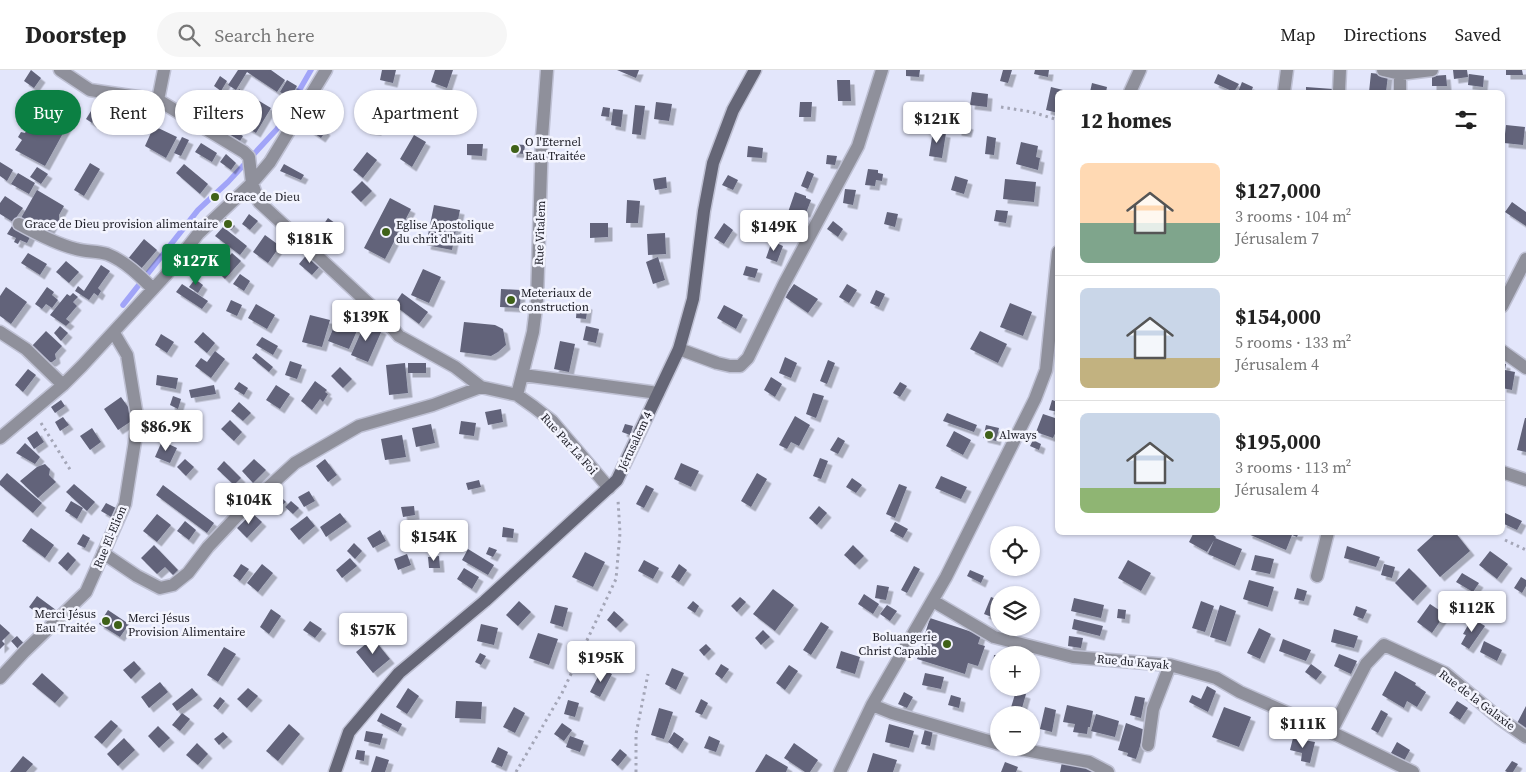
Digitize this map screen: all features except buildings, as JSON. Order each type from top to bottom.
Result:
[{"type":"street","name":"Rue Par La Foi","points":[[60,70],[91,90]]},
{"type":"street","points":[[160,90],[164,70]]},
{"type":"street","points":[[0,438],[63,385],[114,333],[198,234],[252,183],[270,162],[326,70]]},
{"type":"street","name":"Rue Vitalem","points":[[517,395],[534,332],[538,300],[542,137],[547,70]]},
{"type":"street","name":"Jérusalem 4","points":[[335,772],[349,732],[399,673],[485,601],[613,484],[679,349],[692,299],[704,210],[713,163],[732,110],[755,70]]},
{"type":"street","points":[[679,349],[730,366],[740,366],[748,358],[784,284],[828,206],[858,146],[882,70]]},
{"type":"street","points":[[1131,90],[1140,70]]},
{"type":"street","points":[[1284,90],[1287,70]]},
{"type":"street","points":[[1339,90],[1340,70]]},
{"type":"street","points":[[1383,70],[1400,72],[1432,70]]},
{"type":"street","points":[[1400,72],[1400,90]]},
{"type":"street","name":"Rue Par La Foi","points":[[165,104],[249,157],[252,183],[259,202],[381,315],[399,336],[455,367],[481,387],[517,395],[552,421],[613,484]]},
{"type":"street","points":[[19,224],[45,238],[76,249],[106,254],[131,270],[153,289]]},
{"type":"street","points":[[1505,300],[1526,259]]},
{"type":"street","points":[[840,772],[872,705],[932,600],[1035,399],[1052,371],[1055,312]]},
{"type":"street","points":[[0,332],[26,349],[63,385]]},
{"type":"street","name":"Rue El-Elion","points":[[0,678],[86,592],[125,504],[138,422],[127,355],[114,333]]},
{"type":"street","points":[[1505,353],[1526,368]]},
{"type":"street","points":[[523,375],[658,393]]},
{"type":"street","points":[[103,553],[160,588],[173,585],[188,572],[208,547],[240,513],[295,463],[359,426],[433,405],[481,387]]},
{"type":"street","points":[[1505,473],[1526,480]]},
{"type":"street","points":[[1317,576],[1327,535]]},
{"type":"street","name":"Rue du Kayak","points":[[932,600],[994,637],[1073,657],[1170,665],[1216,678],[1240,692],[1331,732],[1412,772]]},
{"type":"street","name":"Rue de la Galaxie","points":[[1331,732],[1366,664],[1384,644],[1445,673],[1499,718],[1526,737]]},
{"type":"street","points":[[1148,745],[1154,709],[1170,665]]},
{"type":"street","points":[[872,705],[892,713],[990,741]]},
{"type":"street","points":[[1040,753],[1089,762],[1108,772]]},
{"type":"path","points":[[1002,107],[1032,112],[1055,119]]},
{"type":"path","points":[[32,410],[71,471]]},
{"type":"path","points":[[516,772],[562,693],[616,579],[620,533],[613,484]]},
{"type":"path","points":[[1505,540],[1526,550]]},
{"type":"path","points":[[636,772],[636,734],[648,674]]},
{"type":"waterway","points":[[123,305],[198,210],[228,182],[277,129],[311,70]]},
{"type":"place","name":"O l'Eternel Eau Traitée","points":[[515,149]]},
{"type":"place","name":"Grace de Dieu","points":[[215,197]]},
{"type":"place","name":"Grace de Dieu provision alimentaire","points":[[228,224]]},
{"type":"place","name":"Eglise Apostolique du chrit d'haiti","points":[[386,232]]},
{"type":"place","name":"Meteriaux de construction","points":[[511,300]]},
{"type":"place","name":"Always","points":[[989,435]]},
{"type":"place","name":"Merci Jésus Eau Traitée","points":[[106,621]]},
{"type":"place","name":"Merci Jésus Provision Alimentaire","points":[[118,625]]},
{"type":"place","name":"Boluangerie Christ Capable","points":[[947,644]]}]
